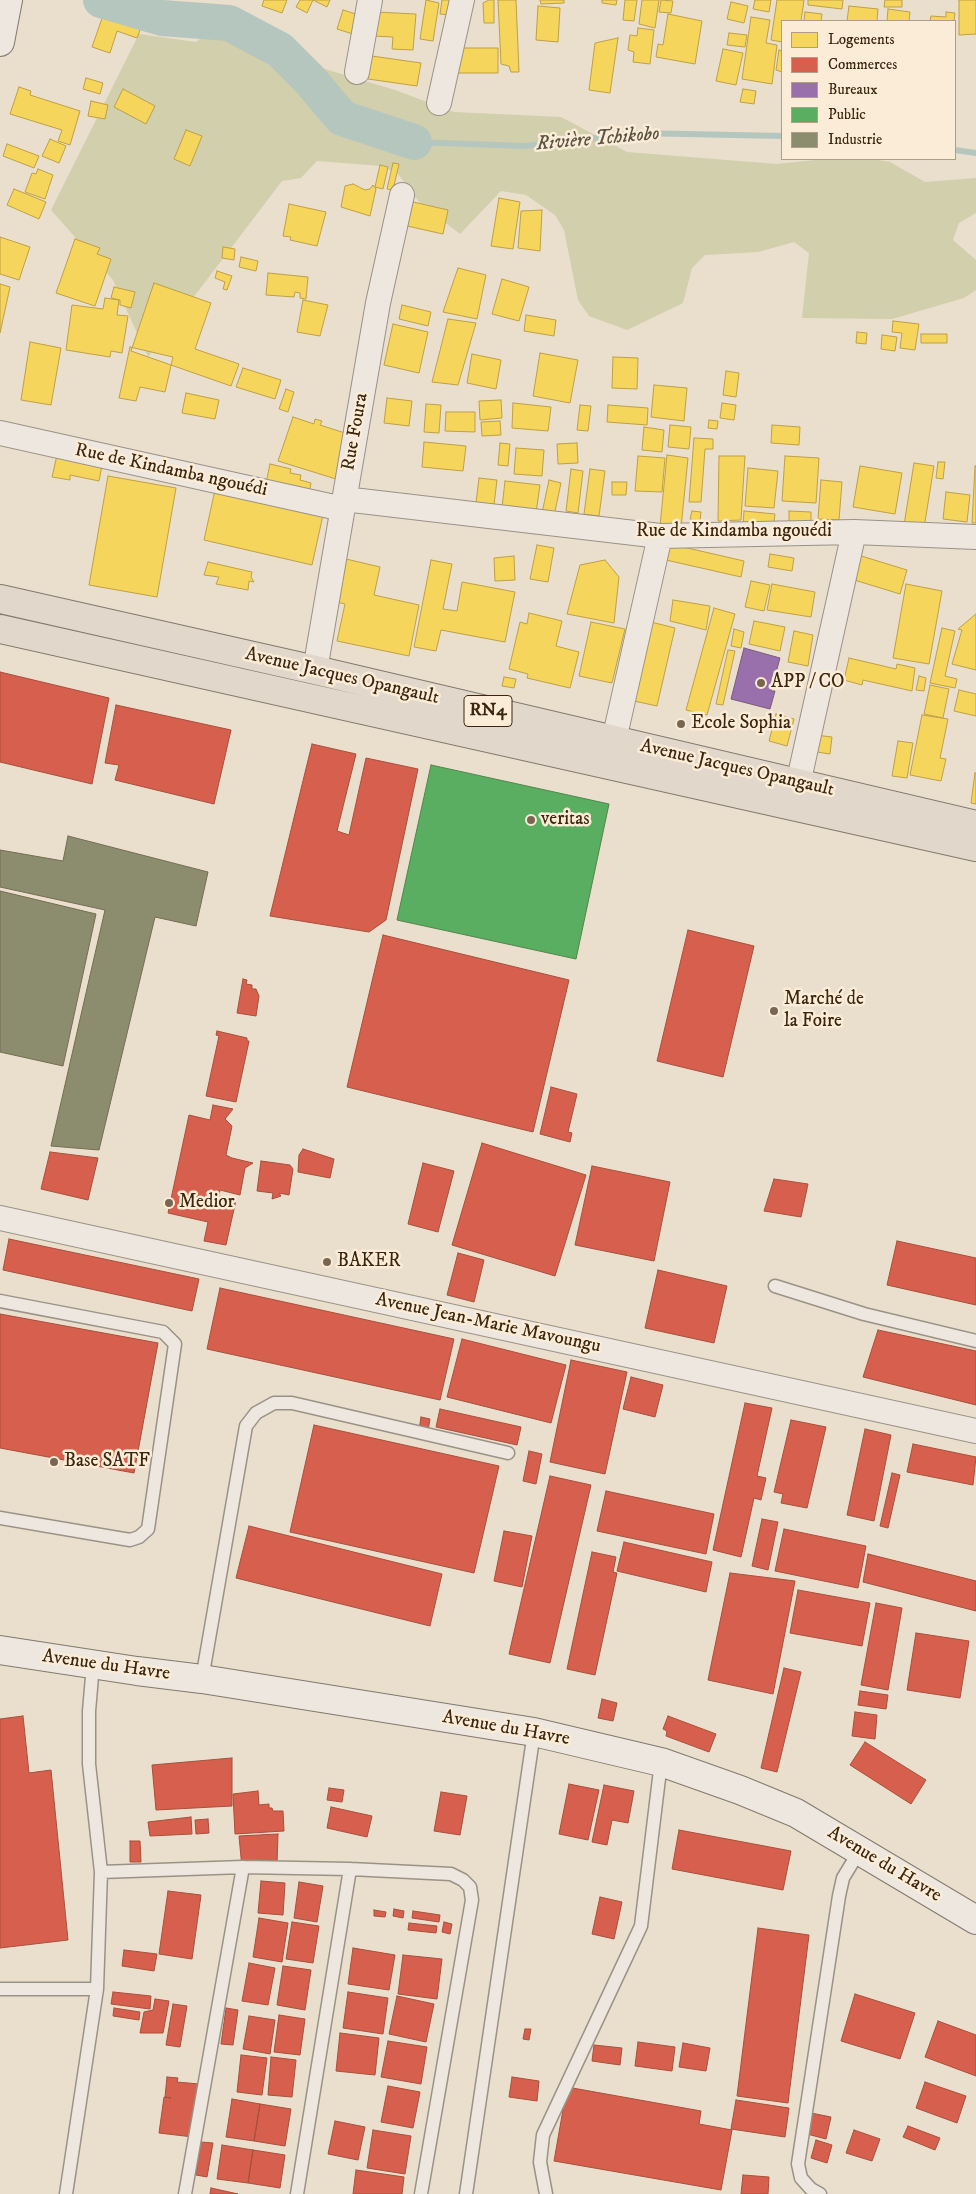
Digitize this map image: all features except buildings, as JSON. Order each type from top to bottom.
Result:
[{"type":"highway","name":"Avenue Jacques Opangault","points":[[0,599],[315,670],[976,825]]},
{"type":"highway","name":"RN4","points":[[0,629],[976,847]]},
{"type":"street","points":[[0,42],[8,0]]},
{"type":"street","points":[[357,72],[370,0]]},
{"type":"street","points":[[440,103],[462,0]]},
{"type":"street","name":"Rue Foura","points":[[315,670],[378,303],[402,195]]},
{"type":"street","name":"Rue de Kindamba ngouédi","points":[[0,433],[344,504],[660,536],[854,532],[976,537]]},
{"type":"street","points":[[798,784],[854,532]]},
{"type":"street","points":[[614,740],[660,536]]},
{"type":"street","name":"Avenue Jean-Marie Mavoungu","points":[[0,1218],[976,1430]]},
{"type":"street","name":"Avenue du Havre","points":[[0,1650],[93,1665],[202,1679],[534,1732],[661,1762],[740,1790],[796,1813],[976,1920]]},
{"type":"lane","points":[[775,1286],[864,1314],[976,1341]]},
{"type":"lane","points":[[0,1300],[163,1332],[175,1344],[148,1529],[139,1537],[130,1540],[0,1518]]},
{"type":"lane","points":[[202,1679],[246,1426],[256,1413],[274,1403],[292,1403],[508,1453]]},
{"type":"lane","points":[[66,2194],[97,1989],[101,1872],[89,1764],[89,1711],[93,1665]]},
{"type":"lane","points":[[466,2194],[534,1732]]},
{"type":"lane","points":[[546,2194],[540,2162],[543,2136],[641,1926],[661,1762]]},
{"type":"lane","points":[[820,2194],[811,2189],[801,2178],[798,2164],[839,1896],[843,1878],[860,1850]]},
{"type":"lane","points":[[101,1872],[243,1867],[350,1869],[451,1874],[463,1880],[470,1887],[472,1900],[421,2194]]},
{"type":"lane","points":[[186,2194],[243,1867]]},
{"type":"lane","points":[[297,2194],[350,1869]]},
{"type":"lane","points":[[0,1989],[97,1989]]},
{"type":"shaded area","points":[[231,15],[280,42],[315,66],[395,90],[454,112],[561,117],[627,152],[777,164],[815,160],[878,160],[890,162],[925,182],[976,178],[976,213],[959,223],[953,240],[976,260],[976,290],[964,298],[892,319],[802,318],[809,253],[794,242],[758,252],[705,255],[692,268],[683,303],[627,330],[589,316],[578,300],[564,230],[555,215],[526,195],[501,191],[460,234],[420,203],[398,174],[382,166],[317,161],[301,178],[282,181],[148,357],[113,280],[51,210],[139,34],[196,42]]},
{"type":"waterway","points":[[101,0],[162,18],[229,23],[280,50],[309,79],[342,118],[414,142]]},
{"type":"waterway","name":"Rivière Tchikobo","points":[[414,142],[525,146],[637,133],[781,136]]},
{"type":"waterway","name":"Rivière Tchikobo","points":[[956,150],[976,153]]},
{"type":"place","name":"APP / CO","points":[[761,683]]},
{"type":"place","name":"Ecole Sophia","points":[[681,724]]},
{"type":"place","name":"veritas","points":[[531,820]]},
{"type":"place","name":"Marché de la Foire","points":[[774,1011]]},
{"type":"place","name":"Medior","points":[[169,1203]]},
{"type":"place","name":"BAKER","points":[[327,1262]]},
{"type":"place","name":"Base SATF","points":[[54,1462]]}]
